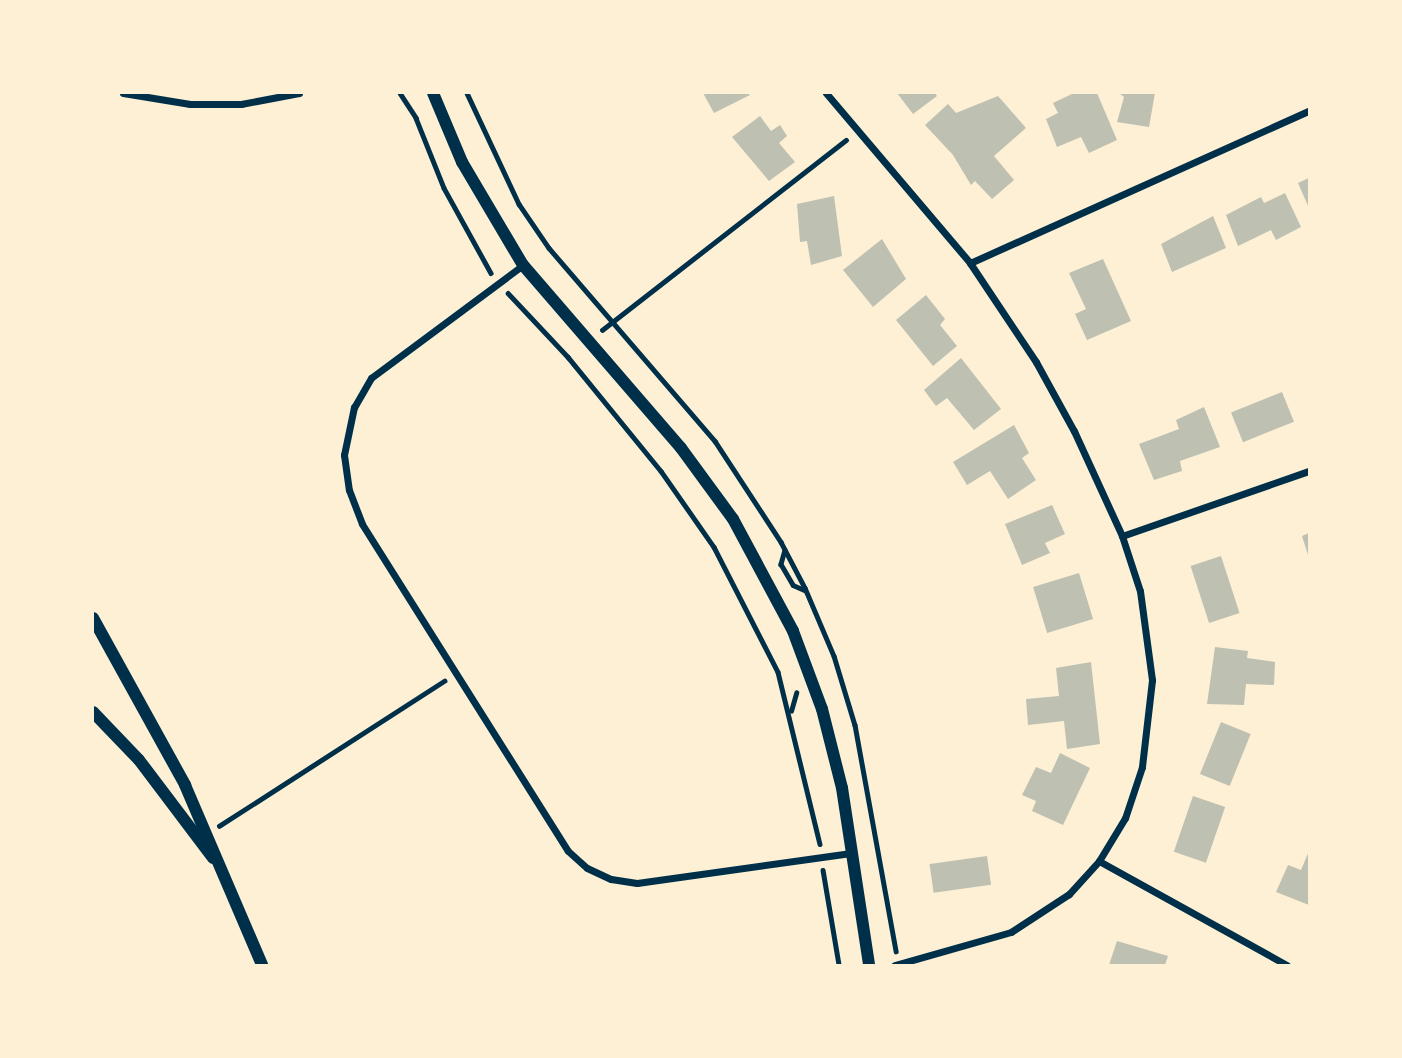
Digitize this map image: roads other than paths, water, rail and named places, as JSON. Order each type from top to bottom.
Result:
[{"type":"street","points":[[123,93],[190,104],[241,104],[299,93]]},
{"type":"street","points":[[433,93],[462,162],[523,265],[681,448],[755,556],[793,631],[822,709],[842,788],[869,965]]},
{"type":"street","points":[[826,93],[970,263],[1036,362],[1074,431],[1122,536],[1147,621],[1151,710],[1142,767],[1129,805],[1099,861],[1069,894],[1021,927],[965,948],[895,965]]},
{"type":"street","points":[[970,263],[1309,111]]},
{"type":"street","points":[[523,265],[371,378],[354,407],[345,439],[349,490],[362,524],[568,851],[587,868],[611,879],[637,883],[851,853]]},
{"type":"street","points":[[1122,536],[1309,471]]},
{"type":"street","points":[[93,618],[185,785],[262,965]]},
{"type":"street","points":[[93,712],[139,760],[221,866]]},
{"type":"street","points":[[1099,861],[1287,965]]}]
